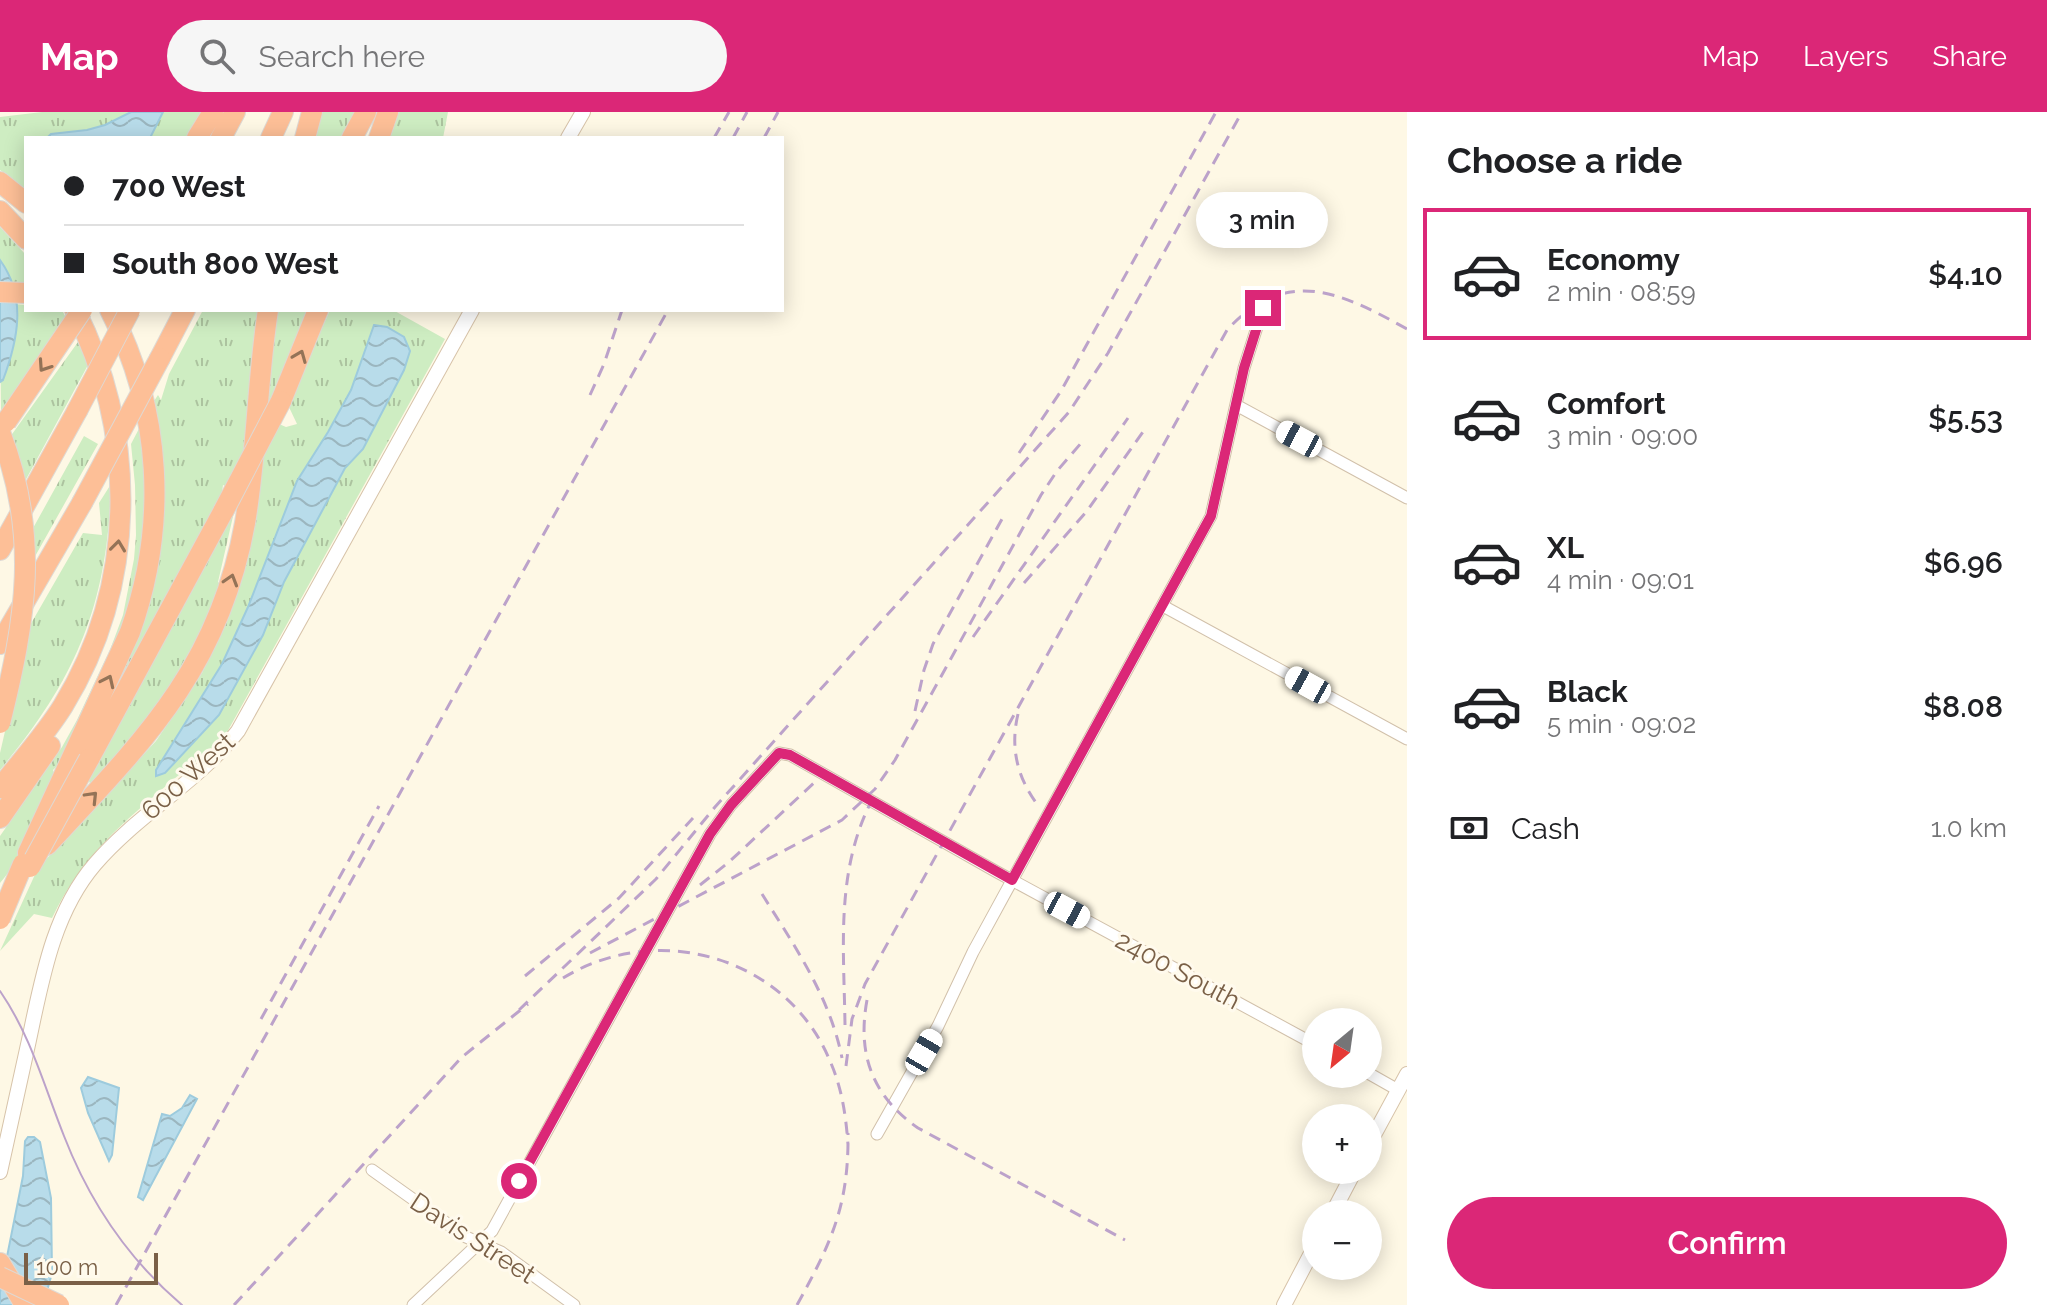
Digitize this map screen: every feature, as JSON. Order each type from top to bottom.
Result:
[{"type":"highway","points":[[198,136],[213,112]]},
{"type":"highway","points":[[222,136],[235,112]]},
{"type":"highway","points":[[272,136],[283,112]]},
{"type":"highway","points":[[306,136],[312,112]]},
{"type":"highway","points":[[353,136],[366,112]]},
{"type":"highway","points":[[380,136],[388,112]]},
{"type":"highway","points":[[0,182],[24,201]]},
{"type":"highway","points":[[0,211],[24,237]]},
{"type":"highway","points":[[0,292],[24,293]]},
{"type":"highway","points":[[0,818],[67,723],[106,635],[121,508],[116,437],[99,363],[76,312]]},
{"type":"highway","points":[[0,723],[21,631],[26,564],[20,499],[0,431],[81,312]]},
{"type":"highway","points":[[82,756],[136,615],[148,569],[155,521],[155,474],[149,424],[134,364],[111,312]]},
{"type":"highway","points":[[0,550],[129,312]]},
{"type":"highway","points":[[0,644],[82,503],[184,312]]},
{"type":"highway","points":[[0,894],[148,735],[180,690],[211,633],[233,572],[245,526],[268,312]]},
{"type":"highway","points":[[0,920],[82,756],[224,510],[281,401],[317,312]]},
{"type":"highway","points":[[0,788],[45,731],[71,691],[94,643],[109,595]]},
{"type":"highway","points":[[0,1263],[25,1305]]},
{"type":"highway","points":[[0,1277],[59,1305]]},
{"type":"street","points":[[569,136],[583,112]]},
{"type":"street","points":[[877,1134],[1211,516],[1244,368],[1264,305]]},
{"type":"street","name":"600 West","points":[[0,1172],[43,975],[53,939],[68,906],[94,865],[135,824],[212,761],[238,731],[471,312]]},
{"type":"street","points":[[1236,405],[1407,498]]},
{"type":"street","points":[[1163,606],[1407,739]]},
{"type":"street","name":"2400 South","points":[[481,1243],[492,1231],[710,834],[731,805],[779,753],[790,755],[1302,1037]]},
{"type":"street","points":[[1382,1120],[1407,1074]]},
{"type":"street","points":[[1382,1081],[1398,1090]]},
{"type":"street","name":"Davis Street","points":[[372,1170],[466,1237],[501,1252],[574,1305]]},
{"type":"street","points":[[413,1305],[481,1243]]},
{"type":"street","points":[[1284,1305],[1302,1271]]},
{"type":"green space","points":[[42,112],[202,112],[188,136],[24,136],[24,188],[0,170],[0,117]]},
{"type":"green space","points":[[322,112],[362,112],[346,136],[315,136]]},
{"type":"green space","points":[[398,112],[448,112],[443,136],[391,136]]},
{"type":"green space","points":[[0,227],[24,253],[24,288],[0,285]]},
{"type":"green space","points":[[0,303],[24,305],[24,312],[63,312],[69,324],[1,416]]},
{"type":"green space","points":[[202,312],[259,312],[244,462],[230,488],[223,485],[220,507],[113,695],[142,620],[160,552],[164,482],[154,401],[158,395],[161,400],[169,374]]},
{"type":"green space","points":[[277,312],[316,312],[277,399],[268,402]]},
{"type":"green space","points":[[329,312],[397,312],[445,339],[226,734],[105,841],[77,876],[52,918],[34,914],[0,951],[38,868],[156,741],[202,673],[227,620],[262,455],[279,424],[286,427],[297,424],[288,405]]},
{"type":"green space","points":[[78,342],[88,365],[24,483],[10,437]]},
{"type":"green space","points":[[142,423],[147,520],[130,609],[60,763],[53,770],[55,776],[24,846],[0,883],[0,836],[62,747],[110,650],[123,615],[136,535],[131,444]]},
{"type":"green space","points":[[84,436],[98,444],[33,560],[32,530]]},
{"type":"green space","points":[[111,484],[103,567],[83,638],[49,704],[0,770],[0,753],[29,627],[83,533],[102,535],[99,503]]},
{"type":"green space","points":[[232,512],[220,584],[199,635],[160,703],[91,786],[87,776]]},
{"type":"water","points":[[131,112],[163,112],[151,136],[49,136],[105,125]]},
{"type":"water","points":[[0,260],[14,289],[17,319],[13,350],[0,382]]},
{"type":"water","points":[[374,325],[387,327],[404,337],[410,351],[404,370],[363,449],[345,468],[284,582],[263,635],[219,715],[165,773],[156,776],[156,770],[222,664],[248,607],[297,481],[351,390]]},
{"type":"water","points":[[88,1077],[119,1088],[109,1161],[88,1113],[81,1088]]},
{"type":"water","points":[[190,1095],[197,1099],[143,1200],[138,1197],[162,1114],[170,1116],[182,1108]]},
{"type":"water","points":[[28,1137],[40,1142],[51,1198],[52,1273],[43,1305],[0,1305],[23,1176],[25,1141]]},
{"type":"tram line","points":[[0,991],[29,1043],[74,1161],[99,1207],[144,1269],[182,1305]]},
{"type":"railway","points":[[715,136],[729,112]]},
{"type":"railway","points":[[734,136],[747,112]]},
{"type":"railway","points":[[765,136],[778,112]]},
{"type":"railway","points":[[1019,453],[1061,391],[1216,112]]},
{"type":"railway","points":[[519,1010],[656,879],[715,807],[1069,412],[1108,353],[1242,112]]},
{"type":"railway","points":[[846,1066],[852,1019],[865,984],[1227,330],[1249,310],[1271,297],[1293,292],[1337,296],[1407,329]]},
{"type":"railway","points":[[590,395],[621,312]]},
{"type":"railway","points":[[116,1305],[667,312]]},
{"type":"railway","points":[[973,637],[1128,418]]},
{"type":"railway","points":[[1024,583],[1087,511],[1145,429]]},
{"type":"railway","points":[[590,953],[842,820],[875,789],[895,760],[1041,495],[1082,442]]},
{"type":"railway","points":[[915,711],[933,644],[1002,519]]},
{"type":"railway","points":[[1018,714],[1015,738],[1017,761],[1024,783],[1037,804]]},
{"type":"railway","points":[[700,885],[816,781]]},
{"type":"railway","points":[[845,1025],[843,938],[847,881],[852,853],[873,798]]},
{"type":"railway","points":[[261,1019],[379,806]]},
{"type":"railway","points":[[525,976],[619,898],[693,818]]},
{"type":"railway","points":[[762,894],[820,993],[842,1058]]},
{"type":"railway","points":[[563,978],[600,961],[639,952],[678,951],[716,959],[752,974],[784,996],[810,1025],[838,1081],[848,1145]]},
{"type":"railway","points":[[867,1000],[864,1020],[867,1056],[879,1088],[902,1116],[918,1128],[1125,1240]]},
{"type":"railway","points":[[234,1305],[462,1057],[528,1004]]},
{"type":"railway","points":[[797,1305],[836,1223],[845,1182],[848,1133]]},
{"type":"route","points":[[519,1181],[710,834],[731,805],[779,753],[790,755],[1012,880],[1211,516],[1244,368],[1263,308]]}]
